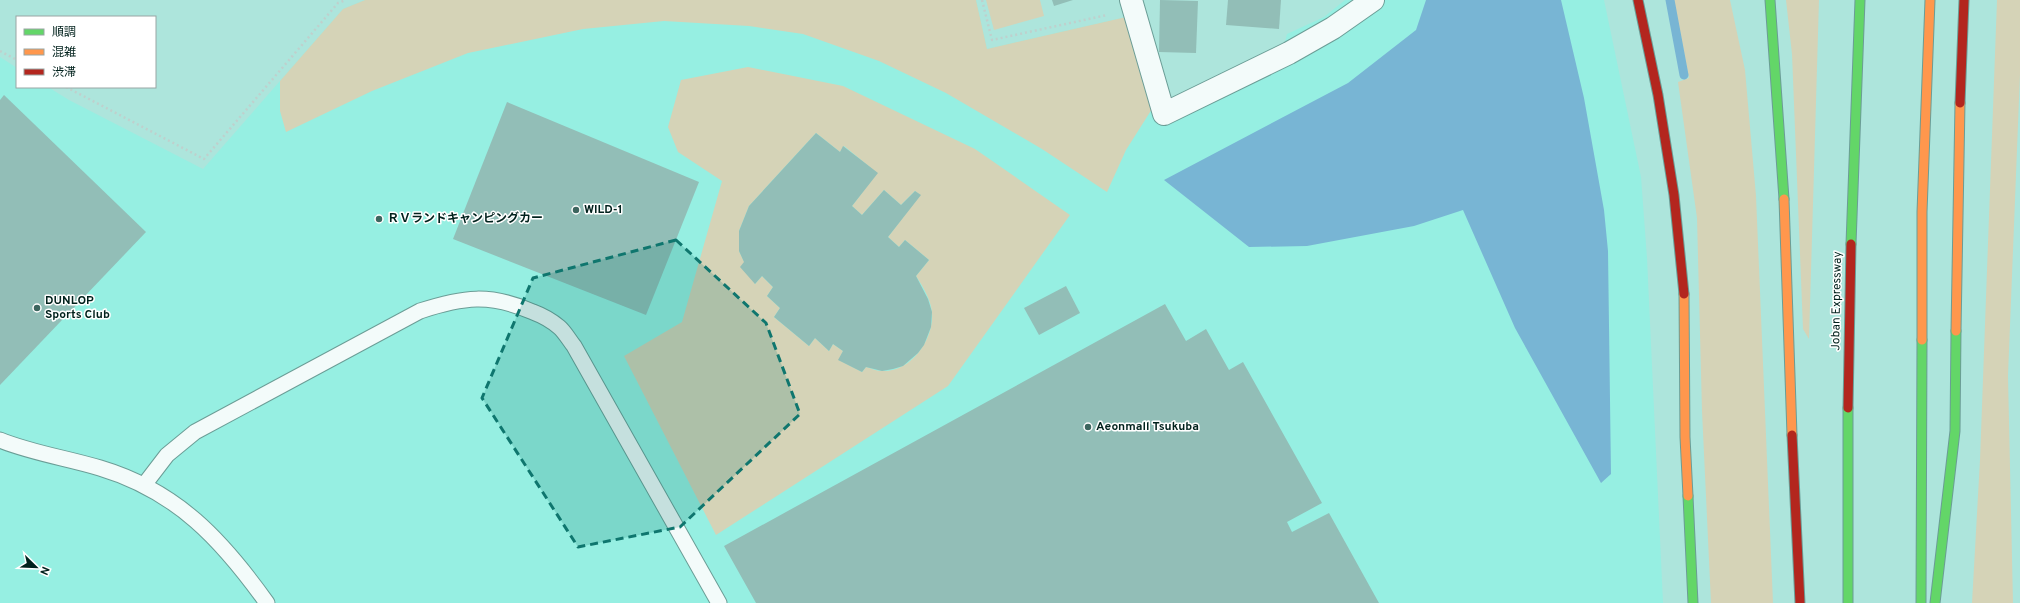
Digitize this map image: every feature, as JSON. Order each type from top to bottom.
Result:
[{"type":"main road","points":[[1638,0],[1658,95],[1674,195],[1684,294],[1685,437],[1693,603]]},
{"type":"main road","points":[[1761,0],[1774,57]]},
{"type":"main road","points":[[1770,0],[1786,229],[1789,368],[1800,603]]},
{"type":"main road","name":"Joban Expressway","points":[[1848,603],[1847,477],[1851,188],[1860,0]]},
{"type":"main road","points":[[1921,603],[1922,212],[1930,0]]},
{"type":"main road","points":[[1935,603],[1955,431],[1960,69],[1964,0]]},
{"type":"street","points":[[1132,4],[1164,114],[1289,53],[1333,28],[1374,0]]},
{"type":"lane","points":[[144,485],[167,455],[195,432],[420,311],[444,303],[472,298],[495,299],[518,305],[544,317],[559,327],[574,346],[719,603]]},
{"type":"lane","points":[[0,440],[101,468],[144,485],[178,506],[209,531],[234,558],[267,603]]},
{"type":"path","points":[[68,88],[204,159],[338,3],[346,0]]},
{"type":"path","points":[[982,0],[992,40],[1132,4]]},
{"type":"path","points":[[0,51],[16,59]]},
{"type":"highlighted area","points":[[676,240],[766,323],[800,414],[680,527],[578,547],[482,398],[533,278]]},
{"type":"shaded area","points":[[365,0],[976,0],[987,49],[1126,17],[1152,108],[1284,45],[1287,34],[1324,17],[1345,0],[1604,0],[1641,177],[1647,258],[1663,603],[0,603],[0,57],[16,67],[16,88],[50,88],[69,100],[203,169],[343,9]]},
{"type":"shaded area","points":[[365,0],[976,0],[987,49],[1126,17],[1152,109],[1126,150],[1107,192],[1042,149],[946,93],[879,61],[803,34],[749,26],[664,21],[583,29],[468,53],[372,91],[286,132],[280,111],[280,81],[343,9]]},
{"type":"shaded area","points":[[986,0],[1040,0],[1044,16],[994,30]]},
{"type":"shaded area","points":[[1674,0],[1730,0],[1745,70],[1756,196],[1773,603],[1711,603],[1702,411],[1697,218],[1678,82],[1689,78]]},
{"type":"shaded area","points":[[1786,0],[1819,0],[1809,339],[1803,329],[1792,54]]},
{"type":"shaded area","points":[[1997,0],[2020,0],[2020,74],[2008,376],[2013,603],[1972,603],[1980,460]]},
{"type":"shaded area","points":[[748,67],[843,86],[975,149],[1070,215],[948,386],[716,535],[624,356],[682,322],[722,181],[678,152],[668,127],[681,80]],"holes":[[[816,133],[840,152],[844,146],[877,173],[852,206],[862,215],[884,190],[901,205],[915,191],[920,195],[888,237],[899,247],[905,240],[929,260],[916,276],[930,303],[932,323],[925,343],[918,352],[911,360],[892,370],[879,371],[866,367],[862,372],[839,360],[843,351],[833,344],[829,351],[815,338],[809,346],[774,317],[780,308],[767,296],[773,287],[762,276],[755,284],[739,251],[739,231],[749,206]]]},
{"type":"water","points":[[1426,0],[1561,0],[1584,98],[1604,210],[1608,251],[1611,474],[1601,483],[1515,328],[1463,210],[1414,226],[1307,246],[1249,247],[1164,180],[1348,83],[1416,30]]},
{"type":"building","points":[[1052,0],[1073,0],[1054,6]]},
{"type":"building","points":[[1160,0],[1198,1],[1196,53],[1159,52]]},
{"type":"building","points":[[1228,0],[1281,0],[1279,29],[1226,25]]},
{"type":"building","name":"DUNLOP Sports Club","points":[[4,95],[146,232],[0,385],[0,100]]},
{"type":"building","name":"WILD-1","points":[[507,102],[699,182],[646,315],[453,239]]},
{"type":"building","points":[[816,133],[840,152],[843,146],[878,173],[852,206],[862,215],[884,190],[901,205],[915,191],[921,195],[888,237],[899,247],[905,240],[929,260],[916,276],[928,299],[932,312],[931,327],[924,345],[918,353],[903,366],[882,371],[866,367],[862,372],[838,360],[843,351],[833,344],[829,351],[815,338],[809,346],[774,317],[780,308],[767,296],[773,287],[762,276],[755,284],[740,267],[744,262],[739,251],[739,231],[749,206]]},
{"type":"building","points":[[1066,286],[1080,313],[1039,335],[1024,308]]},
{"type":"building","name":"Aeonmall Tsukuba","points":[[1165,304],[1186,341],[1206,329],[1229,370],[1243,362],[1322,503],[1287,522],[1292,532],[1329,513],[1379,603],[756,603],[724,546]]},
{"type":"waterway","points":[[1670,0],[1684,75]]},
{"type":"traffic: fast","points":[[1770,0],[1784,199]]},
{"type":"traffic: fast","points":[[1851,244],[1860,0]]},
{"type":"traffic: fast","points":[[1935,603],[1955,431],[1956,331]]},
{"type":"traffic: fast","points":[[1921,603],[1922,340]]},
{"type":"traffic: fast","points":[[1848,408],[1848,603]]},
{"type":"traffic: fast","points":[[1688,496],[1693,603]]},
{"type":"traffic: slow","points":[[1922,340],[1922,212],[1930,0]]},
{"type":"traffic: slow","points":[[1956,331],[1960,103]]},
{"type":"traffic: slow","points":[[1784,199],[1792,435]]},
{"type":"traffic: slow","points":[[1684,294],[1685,437],[1688,496]]},
{"type":"traffic: jam","points":[[1638,0],[1658,95],[1674,195],[1684,294]]},
{"type":"traffic: jam","points":[[1960,103],[1964,0]]},
{"type":"traffic: jam","points":[[1848,408],[1851,244]]},
{"type":"traffic: jam","points":[[1792,435],[1800,603]]},
{"type":"place","name":"WILD-1","points":[[576,210]]},
{"type":"place","name":"ＲＶランドキャンピングカー","points":[[379,219]]},
{"type":"place","name":"DUNLOP Sports Club","points":[[37,308]]},
{"type":"place","name":"Aeonmall Tsukuba","points":[[1088,427]]}]
